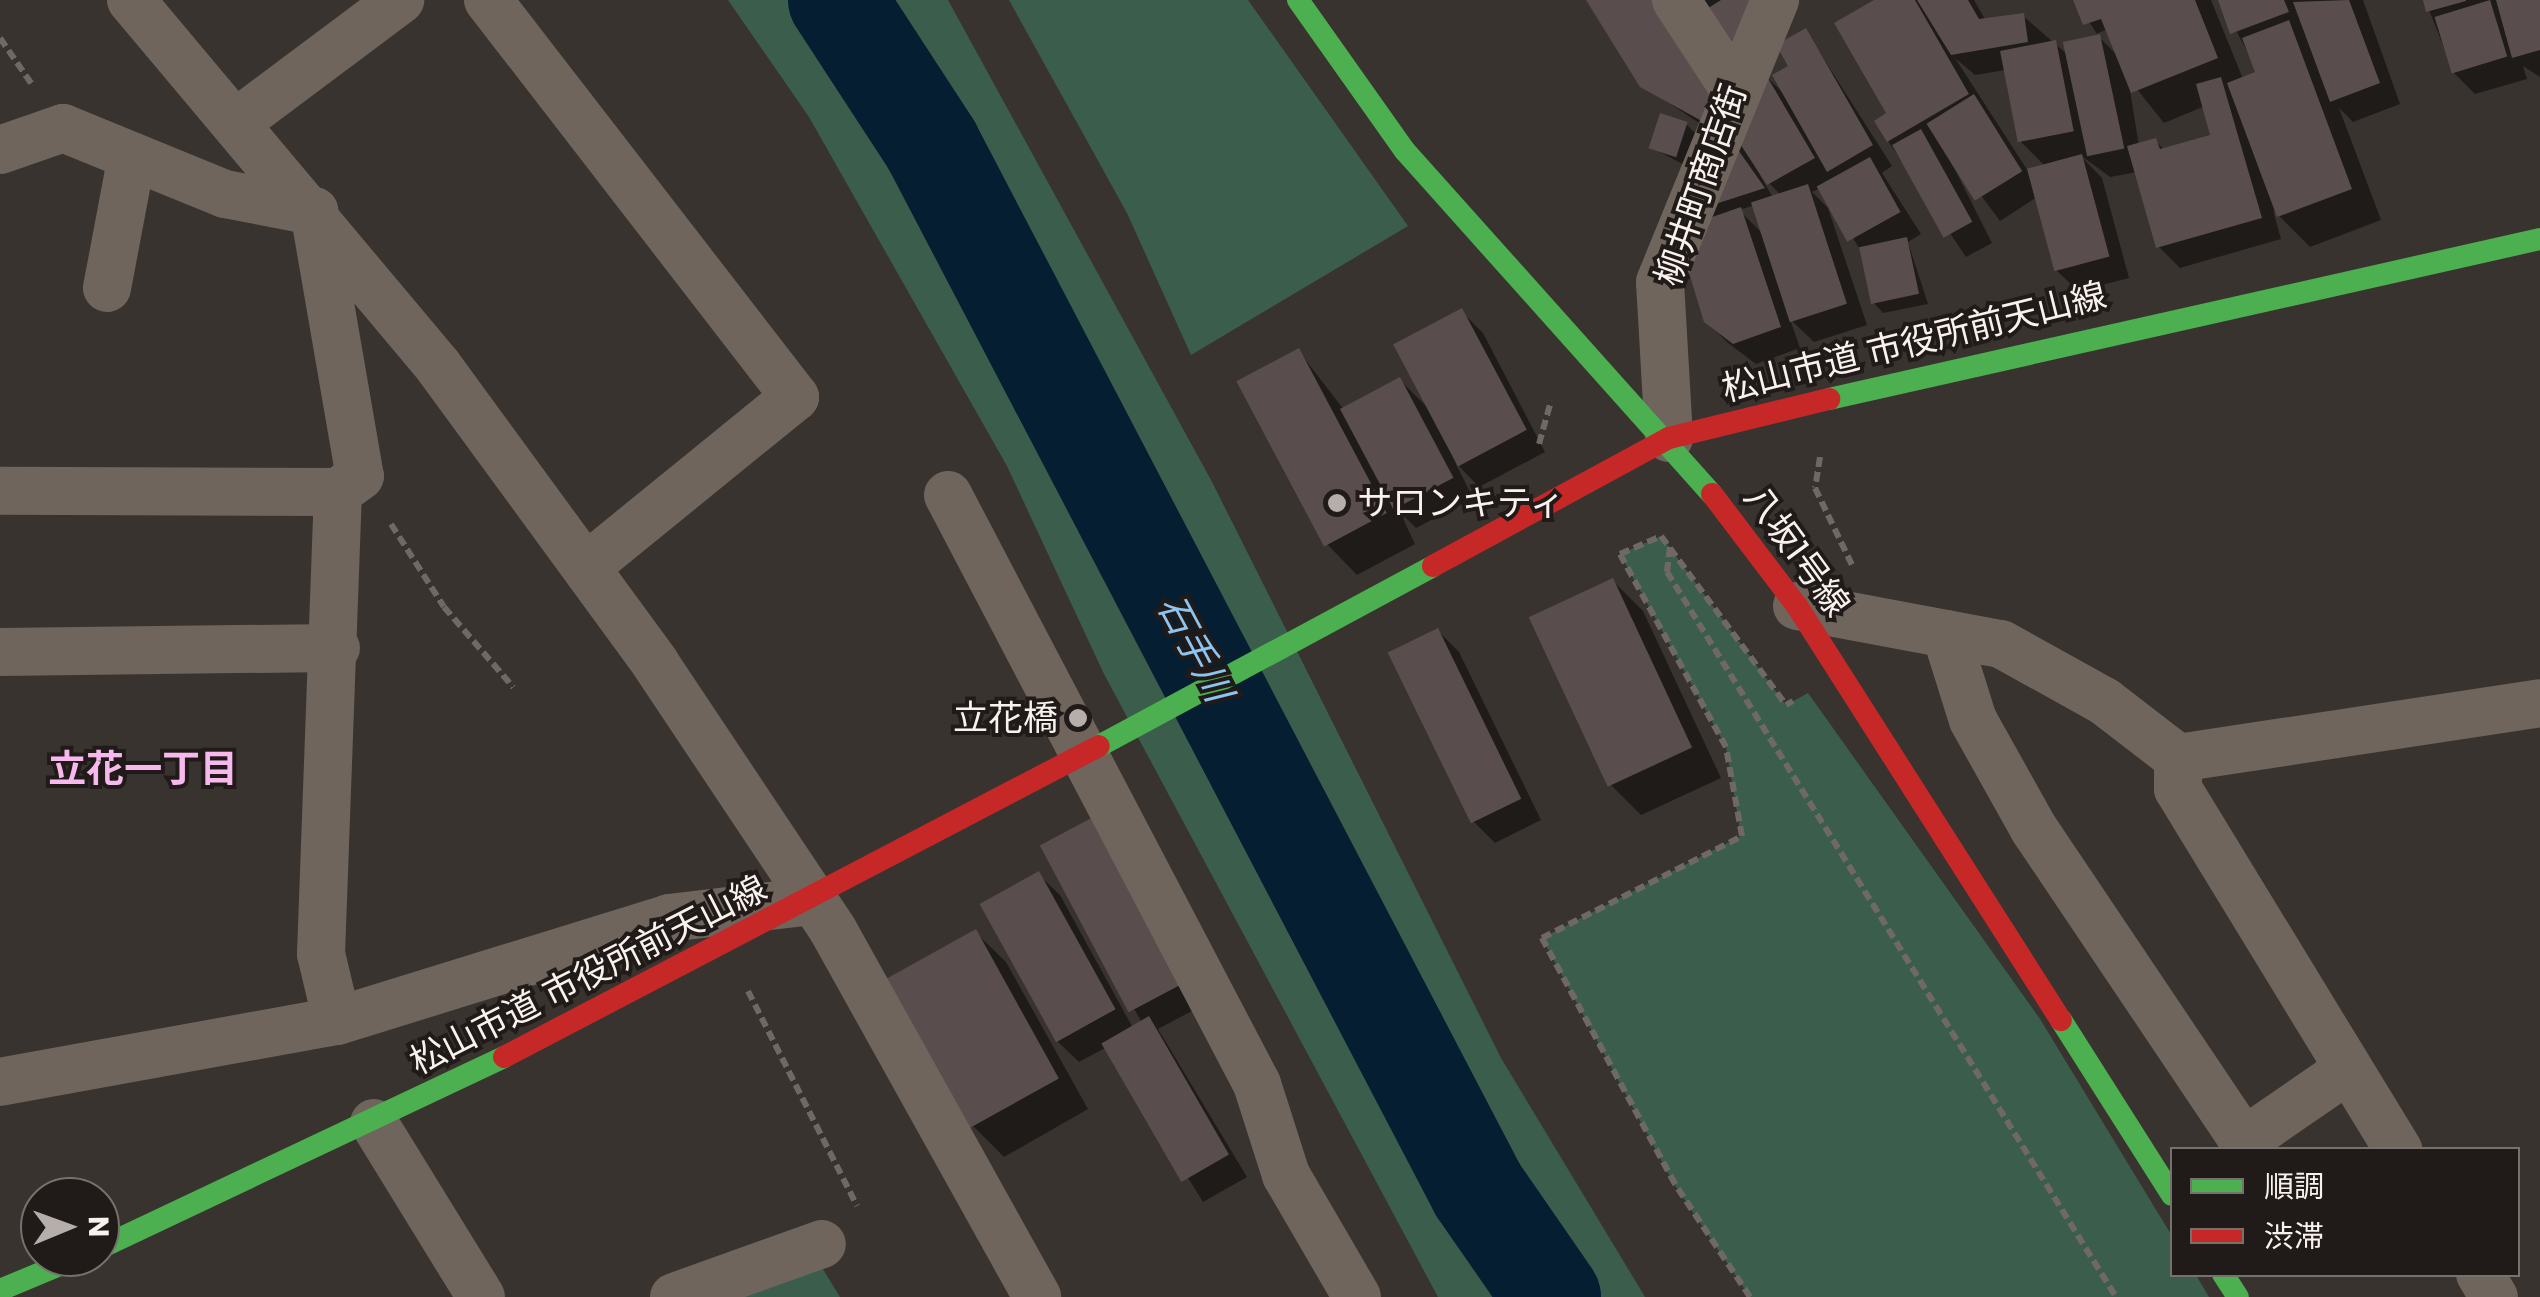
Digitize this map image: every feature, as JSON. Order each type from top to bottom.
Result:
[{"type":"street","points":[[131,0],[314,211],[587,566],[811,901],[1037,1297]]},
{"type":"street","points":[[237,122],[400,0]]},
{"type":"street","points":[[488,0],[795,397],[587,566]]},
{"type":"street","name":"八坂1号線","points":[[1298,0],[1404,151],[1571,344],[1669,438],[1797,606],[2170,1191]]},
{"type":"street","points":[[1676,0],[1733,87]]},
{"type":"street","name":"柳井町商店街","points":[[1669,438],[1660,282],[1733,87],[1776,0]]},
{"type":"street","points":[[0,150],[63,128],[226,194],[314,211]]},
{"type":"street","points":[[107,288],[132,156]]},
{"type":"street","points":[[314,211],[349,484],[336,648],[321,954],[338,1021]]},
{"type":"street","name":"松山市道 市役所前天山線","points":[[120,1239],[374,1123],[811,901],[1340,610],[1669,438],[2189,311],[2540,239]]},
{"type":"street","points":[[0,491],[349,484]]},
{"type":"street","points":[[948,494],[1091,748],[1258,1084],[1286,1175],[1357,1297]]},
{"type":"street","points":[[1797,606],[2001,644],[2104,701],[2178,758],[2540,703]]},
{"type":"street","points":[[1946,634],[1973,720],[2034,829],[2244,1141],[2346,1070]]},
{"type":"street","points":[[0,652],[336,648]]},
{"type":"street","points":[[2178,758],[2178,790],[2396,1147]]},
{"type":"street","points":[[0,1082],[338,1021],[669,918],[811,901]]},
{"type":"street","points":[[374,1123],[481,1297]]},
{"type":"street","points":[[674,1297],[822,1244]]},
{"type":"path","points":[[1803,406],[1821,454],[1822,512],[1880,622]]},
{"type":"path","points":[[349,484],[444,607],[513,688]]},
{"type":"path","points":[[1672,527],[1666,572],[2116,1297]]},
{"type":"path","points":[[1662,536],[1620,554],[1726,747],[1742,836],[1542,938],[1674,1184],[1750,1297]]},
{"type":"path","points":[[743,981],[857,1204],[857,1220],[822,1244]]},
{"type":"green space","points":[[728,0],[948,0],[1211,480],[1501,1058],[1645,1297],[1438,1297],[1104,674],[1007,466],[809,117]]},
{"type":"green space","points":[[1009,0],[1248,0],[1408,226],[1191,355],[1127,213]]},
{"type":"green space","points":[[1661,536],[1786,705],[1808,693],[2040,1019],[2170,1233],[2170,1277],[2197,1277],[2209,1297],[1750,1297],[1674,1184],[1542,938],[1741,836],[1726,747],[1620,554]]},
{"type":"green space","points":[[818,1261],[840,1297],[718,1297]]},
{"type":"building","points":[[1586,0],[1659,0],[1720,93],[1709,125],[1640,87]]},
{"type":"building","points":[[1721,0],[1759,0],[1728,58],[1699,14]]},
{"type":"building","points":[[1874,0],[1915,0],[1969,94],[1887,142],[1874,121],[1886,113],[1834,23]]},
{"type":"building","points":[[1917,0],[1968,0],[1979,19],[2024,13],[2028,42],[1951,55]]},
{"type":"building","points":[[2073,0],[2195,0],[2218,58],[2131,93],[2101,19],[2083,25]]},
{"type":"building","points":[[2218,0],[2284,0],[2289,12],[2230,34]]},
{"type":"building","points":[[2349,0],[2380,83],[2330,102],[2293,2]]},
{"type":"building","points":[[2423,0],[2466,0],[2466,1],[2426,12]]},
{"type":"building","points":[[2490,0],[2507,56],[2452,73],[2435,17]]},
{"type":"building","points":[[2496,0],[2540,0],[2540,50],[2512,58]]},
{"type":"building","points":[[2289,20],[2352,189],[2277,217],[2227,83],[2255,72],[2242,38]]},
{"type":"building","points":[[1806,28],[1873,145],[1827,172],[1772,75],[1788,66],[1776,45]]},
{"type":"building","points":[[2100,34],[2124,148],[2087,156],[2063,42]]},
{"type":"building","points":[[2056,40],[2074,131],[2018,142],[2000,51]]},
{"type":"building","points":[[1762,68],[1815,158],[1767,185],[1731,130]]},
{"type":"building","points":[[2221,77],[2262,218],[2156,248],[2127,146],[2156,138],[2160,149],[2210,135],[2196,84]]},
{"type":"building","points":[[1974,94],[2022,171],[1975,201],[1927,124]]},
{"type":"building","points":[[1660,113],[1688,122],[1676,157],[1649,148]]},
{"type":"building","points":[[1921,129],[1972,222],[1944,238],[1892,145]]},
{"type":"building","points":[[1729,137],[1765,188],[1700,209]]},
{"type":"building","points":[[2082,154],[2109,256],[2054,271],[2027,169]]},
{"type":"building","points":[[1870,157],[1901,212],[1847,242],[1817,187]]},
{"type":"building","points":[[1808,184],[1847,304],[1790,322],[1751,203]]},
{"type":"building","points":[[1741,207],[1781,327],[1733,344],[1704,322],[1683,253],[1692,224]]},
{"type":"building","points":[[1907,237],[1919,294],[1871,304],[1859,247]]},
{"type":"building","points":[[1462,308],[1527,430],[1458,466],[1393,345]]},
{"type":"building","points":[[1299,348],[1387,513],[1324,546],[1236,381]]},
{"type":"building","points":[[1400,377],[1454,478],[1393,510],[1340,409]]},
{"type":"building","points":[[1613,578],[1692,747],[1608,787],[1529,617]]},
{"type":"building","points":[[1438,628],[1521,799],[1471,823],[1388,653]]},
{"type":"building","points":[[1099,814],[1188,981],[1129,1012],[1040,845]]},
{"type":"building","points":[[1039,871],[1116,1009],[1056,1042],[980,904]]},
{"type":"building","points":[[976,929],[1059,1079],[970,1128],[887,978]]},
{"type":"building","points":[[1149,1016],[1229,1155],[1181,1182],[1101,1044]]},
{"type":"waterway","name":"石手川","points":[[837,0],[932,146],[1478,1190],[1552,1297]]},
{"type":"traffic: fast","points":[[1298,0],[1405,151],[1712,494]]},
{"type":"traffic: fast","points":[[1829,399],[2540,239]]},
{"type":"traffic: fast","points":[[1099,746],[1433,566]]},
{"type":"traffic: fast","points":[[2061,1020],[2170,1192]]},
{"type":"traffic: fast","points":[[120,1239],[504,1057]]},
{"type":"traffic: fast","points":[[0,1290],[31,1277]]},
{"type":"traffic: fast","points":[[2225,1277],[2238,1297]]},
{"type":"traffic: jam","points":[[1433,566],[1669,438],[1829,399]]},
{"type":"traffic: jam","points":[[1712,494],[1797,606],[2061,1020]]},
{"type":"traffic: jam","points":[[504,1057],[1099,746]]},
{"type":"place","name":"サロンキティ","points":[[1337,503]]},
{"type":"place","name":"立花橋","points":[[1078,718]]},
{"type":"district","name":"立花一丁目","points":[[143,769]]}]
